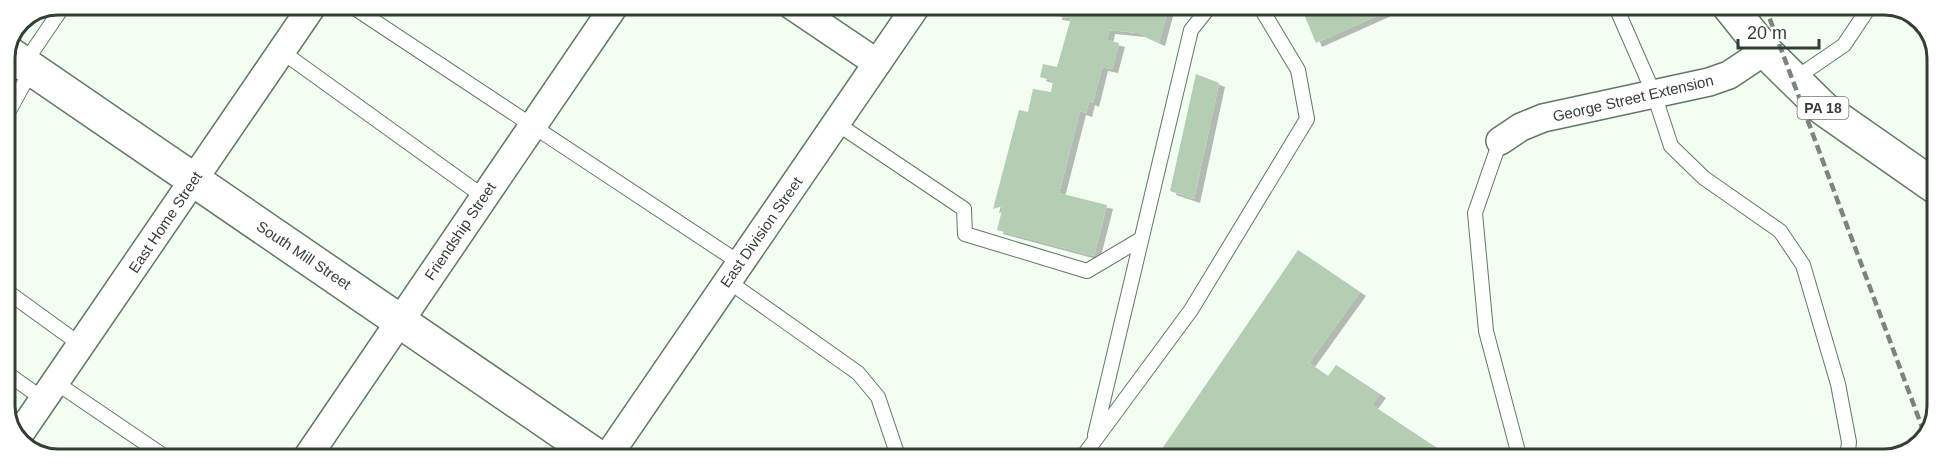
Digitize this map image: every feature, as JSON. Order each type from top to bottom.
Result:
[{"type":"street","name":"East Home Street","points":[[22,430],[306,15]]},
{"type":"street","name":"Friendship Street","points":[[313,449],[608,15]]},
{"type":"street","points":[[806,15],[877,63]]},
{"type":"street","name":"East Division Street","points":[[613,449],[910,15]]},
{"type":"street","name":"PA 18","points":[[1736,15],[1792,80],[1824,110],[1927,181]]},
{"type":"street","name":"George Street Extension","points":[[1500,141],[1521,127],[1543,118],[1729,75],[1766,51]]},
{"type":"street","name":"South Mill Street","points":[[21,62],[587,449]]},
{"type":"lane","points":[[15,83],[21,62],[56,15]]},
{"type":"lane","points":[[365,15],[533,125],[734,272],[858,373],[878,397],[896,449]]},
{"type":"lane","points":[[1093,442],[1191,30],[1203,15]]},
{"type":"lane","points":[[1088,449],[1191,310],[1307,119],[1298,70],[1265,15]]},
{"type":"lane","points":[[1619,15],[1654,94],[1671,146],[1704,177],[1780,231],[1803,266],[1838,384],[1849,442],[1848,449]]},
{"type":"lane","points":[[1792,80],[1844,45],[1864,15]]},
{"type":"lane","points":[[281,51],[484,197]]},
{"type":"lane","points":[[836,123],[964,208],[964,234],[1086,271],[1141,239]]},
{"type":"lane","points":[[1500,141],[1475,213],[1486,331],[1517,449]]},
{"type":"lane","points":[[15,297],[81,345]]},
{"type":"lane","points":[[15,376],[49,391],[151,449]]},
{"type":"building","points":[[1166,15],[1159,42],[1139,33],[1109,30],[1107,40],[1119,43],[1112,69],[1102,67],[1093,103],[1089,101],[1086,113],[1080,111],[1059,193],[1107,205],[1094,256],[997,230],[1003,206],[993,209],[1019,110],[1028,112],[1033,89],[1051,92],[1053,81],[1040,77],[1043,64],[1057,67],[1071,18],[1056,16]]},
{"type":"building","points":[[1304,15],[1379,15],[1316,43]]},
{"type":"building","points":[[1196,74],[1219,83],[1194,199],[1170,191]]},
{"type":"building","points":[[1298,250],[1360,292],[1309,363],[1328,376],[1336,365],[1380,394],[1372,405],[1434,446],[1432,449],[1162,449]]},
{"type":"railway","points":[[1768,15],[1922,426]]}]
